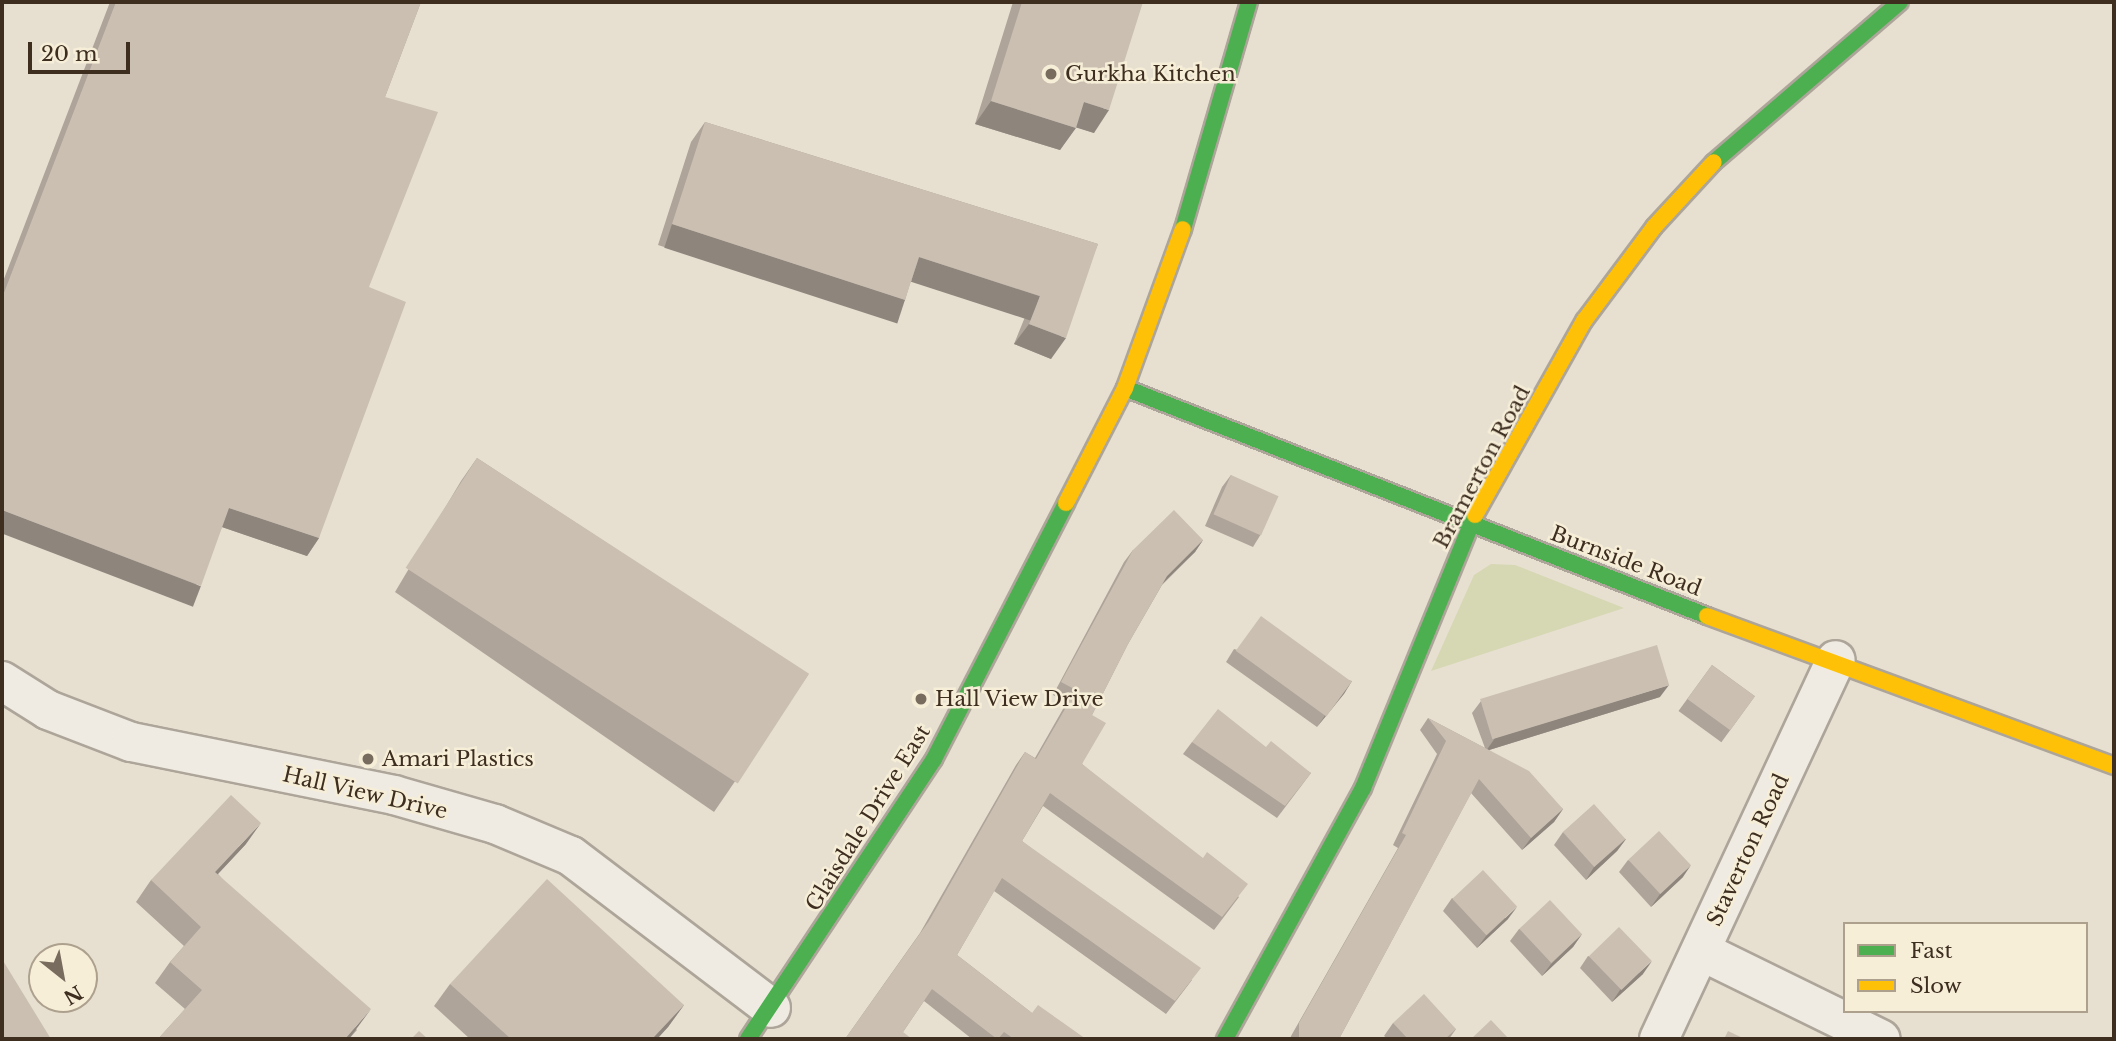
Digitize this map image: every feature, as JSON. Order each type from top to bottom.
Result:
[{"type":"street","name":"Glaisdale Drive East","points":[[748,1039],[934,759],[1125,388],[1175,258],[1248,2]]},
{"type":"street","name":"Bramerton Road","points":[[1225,1039],[1363,788],[1471,523],[1584,321],[1654,227],[1742,132],[1900,2]]},
{"type":"street","name":"Burnside Road","points":[[1125,388],[1471,523],[2114,766]]},
{"type":"street","name":"Staverton Road","points":[[1660,1039],[1836,660]]},
{"type":"street","name":"Hall View Drive","points":[[2,681],[48,710],[131,742],[394,795],[533,840],[571,856],[637,901],[771,1008]]},
{"type":"street","points":[[1701,951],[1881,1039]]},
{"type":"green space","points":[[1491,564],[1515,565],[1624,608],[1431,671],[1474,575]]},
{"type":"building","points":[[116,2],[421,2],[385,97],[438,112],[369,287],[406,302],[319,538],[229,508],[201,586],[2,510],[2,298]]},
{"type":"building","name":"Gurkha Kitchen","points":[[1022,2],[1143,2],[1109,110],[1084,102],[1076,128],[991,101]]},
{"type":"building","points":[[705,122],[1098,244],[1066,338],[1029,324],[1040,296],[919,257],[905,300],[672,224]]},
{"type":"building","points":[[477,458],[809,674],[738,784],[406,568]]},
{"type":"building","points":[[1231,475],[1279,496],[1261,535],[1214,514]]},
{"type":"building","points":[[1174,510],[1203,540],[1167,576],[1128,644],[1092,715],[1106,723],[1082,764],[1203,858],[1207,852],[1248,884],[1222,917],[1050,793],[1022,841],[1201,968],[1175,1001],[1002,878],[957,955],[1032,1013],[1038,1005],[1086,1039],[1014,1039],[1004,1032],[997,1039],[932,989],[903,1032],[912,1039],[845,1039],[929,921],[1025,752],[1036,759],[1076,690],[1061,682],[1133,550]]},
{"type":"building","points":[[1261,616],[1352,682],[1326,717],[1236,651]]},
{"type":"building","points":[[1657,645],[1669,685],[1492,739],[1480,699]]},
{"type":"building","points":[[1712,665],[1755,696],[1730,730],[1687,699]]},
{"type":"building","points":[[1218,709],[1266,747],[1271,741],[1311,773],[1285,806],[1192,742]]},
{"type":"building","points":[[1428,718],[1529,771],[1563,809],[1531,838],[1479,779],[1339,1039],[1299,1039],[1299,1023],[1406,835],[1402,833],[1446,741]]},
{"type":"building","points":[[231,795],[261,823],[215,872],[371,1009],[345,1039],[158,1039],[202,990],[170,962],[201,927],[151,880]]},
{"type":"building","points":[[1594,804],[1625,839],[1594,867],[1563,832]]},
{"type":"building","points":[[1659,831],[1691,865],[1660,894],[1628,860]]},
{"type":"building","points":[[1483,870],[1517,907],[1486,935],[1452,899]]},
{"type":"building","points":[[547,879],[684,1005],[652,1039],[511,1039],[450,984]]},
{"type":"building","points":[[1550,900],[1582,934],[1551,963],[1519,929]]},
{"type":"building","points":[[1619,927],[1652,961],[1621,990],[1589,956]]},
{"type":"building","points":[[2,959],[28,1001],[28,1013],[35,1013],[51,1039],[2,1039]]},
{"type":"building","points":[[1424,994],[1456,1029],[1445,1039],[1408,1039],[1393,1023]]},
{"type":"building","points":[[1491,1020],[1509,1039],[1471,1039]]},
{"type":"building","points":[[419,1031],[428,1039],[411,1039]]},
{"type":"building","points":[[1728,1031],[1745,1039],[1724,1039]]},
{"type":"traffic: fast","points":[[1183,229],[1249,2]]},
{"type":"traffic: fast","points":[[1714,162],[1900,2]]},
{"type":"traffic: fast","points":[[1125,388],[1707,616]]},
{"type":"traffic: fast","points":[[748,1039],[934,759],[1066,503]]},
{"type":"traffic: fast","points":[[1225,1039],[1363,788],[1475,515]]},
{"type":"traffic: slow","points":[[1475,515],[1584,321],[1654,227],[1714,162]]},
{"type":"traffic: slow","points":[[1066,503],[1125,388],[1183,229]]},
{"type":"traffic: slow","points":[[1707,616],[2114,766]]},
{"type":"place","name":"Gurkha Kitchen","points":[[1051,74]]},
{"type":"place","name":"Hall View Drive","points":[[921,699]]},
{"type":"place","name":"Amari Plastics","points":[[368,759]]}]
